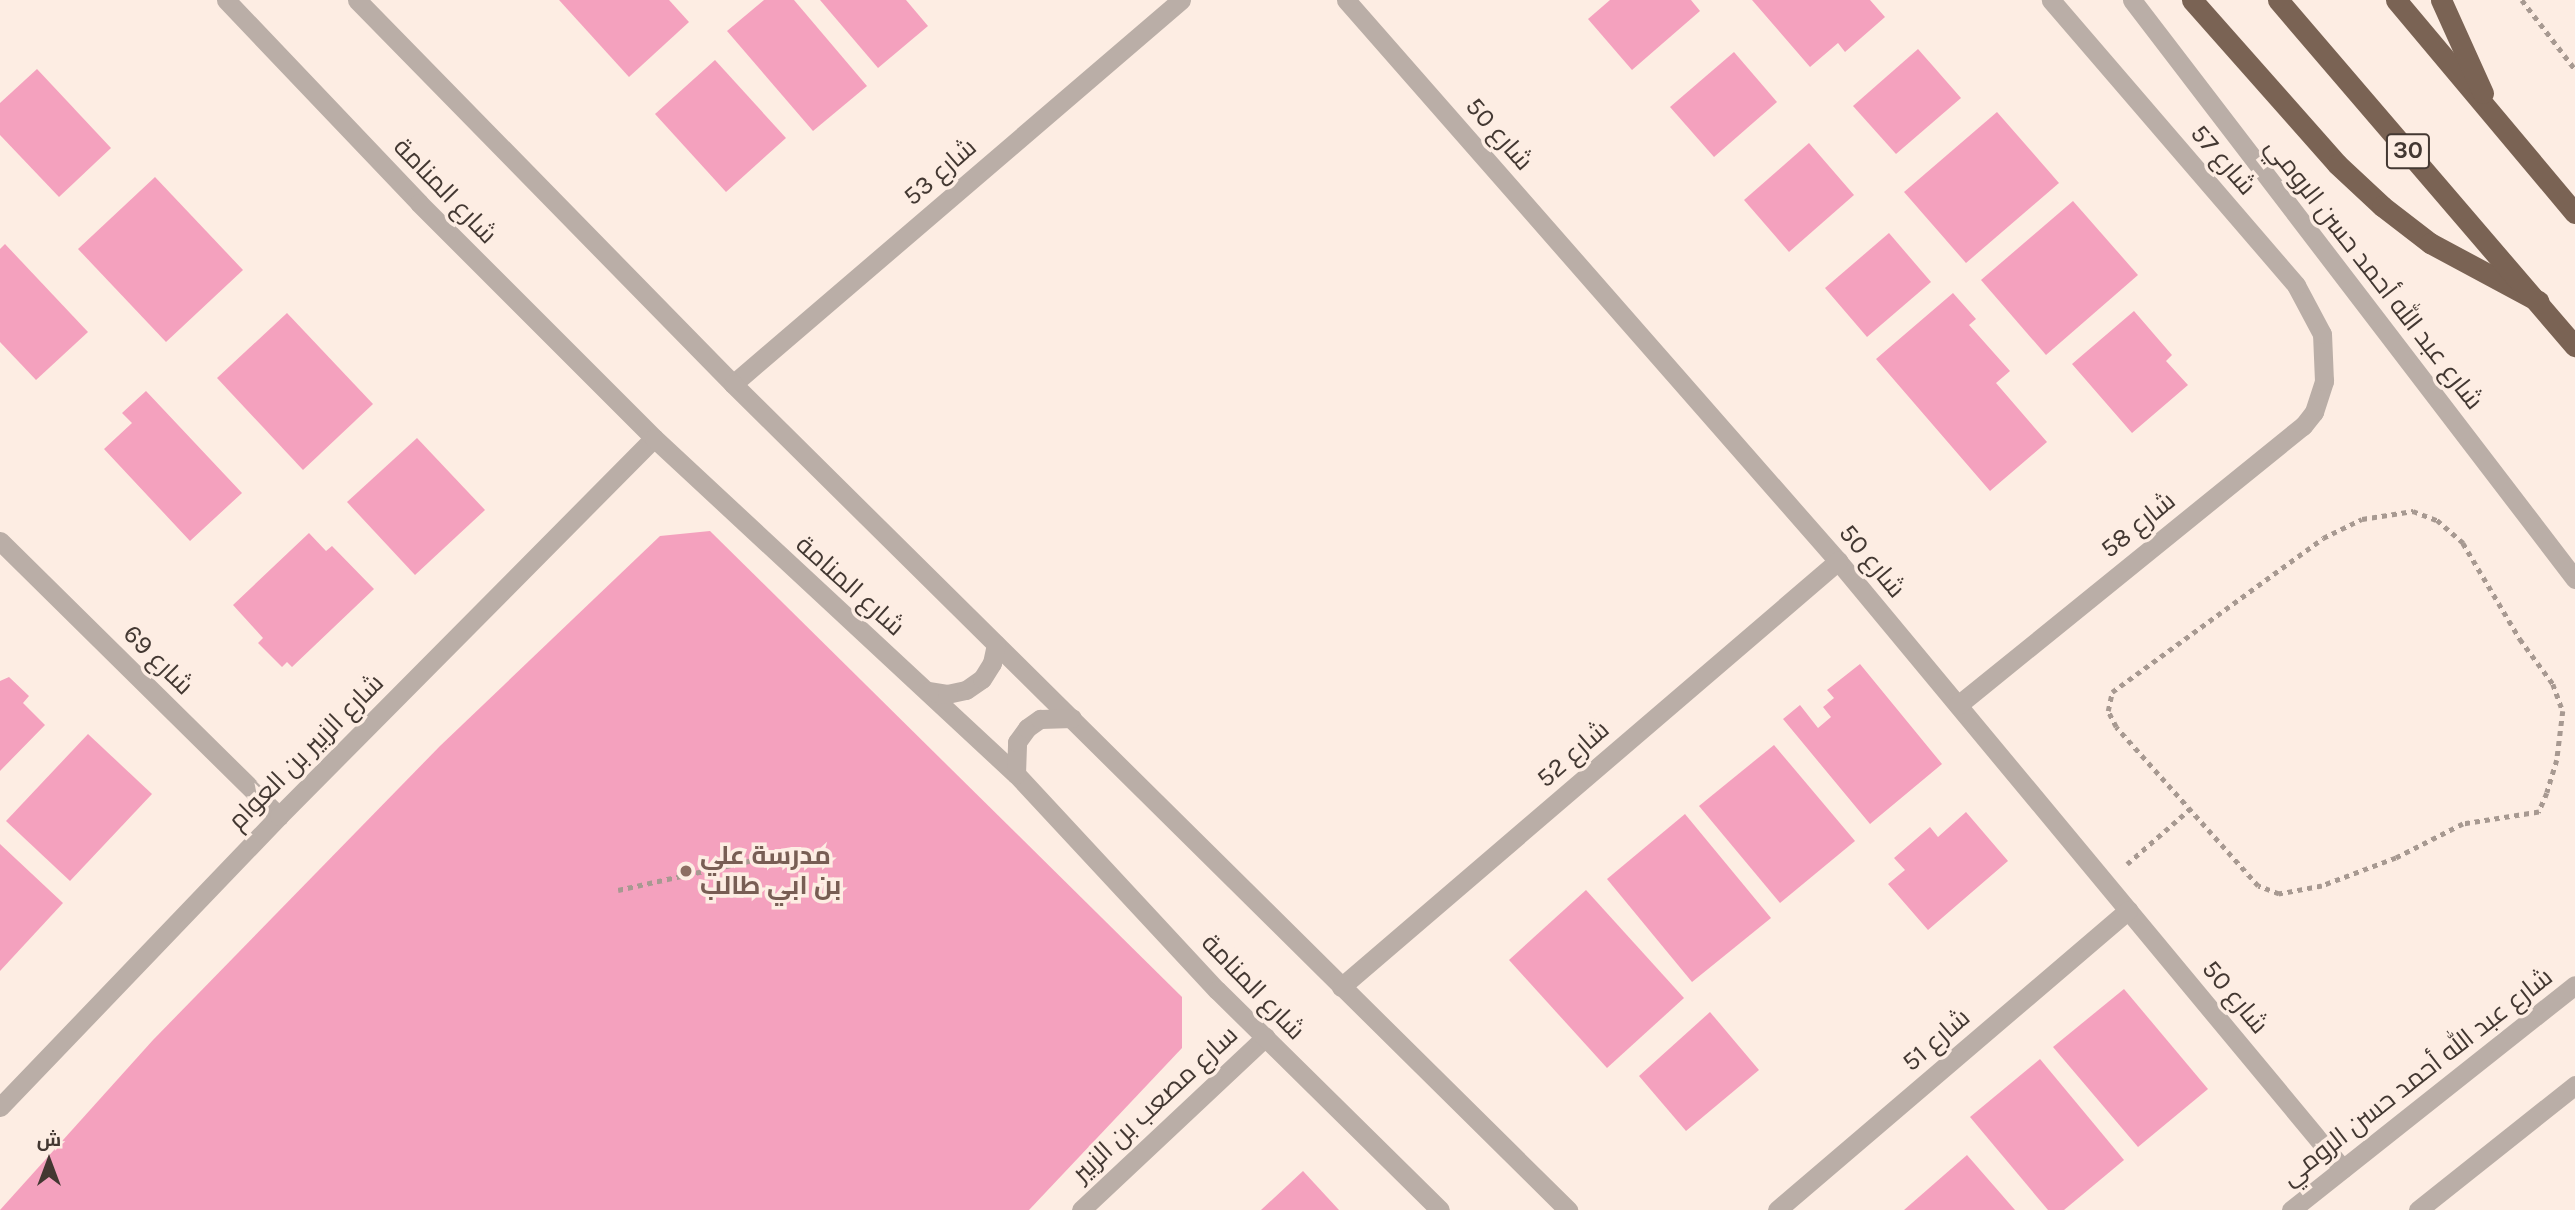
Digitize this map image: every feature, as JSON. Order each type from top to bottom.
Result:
[{"type":"highway","points":[[2192,0],[2337,164],[2382,206],[2430,243],[2538,301]]},
{"type":"highway","name":"30","points":[[2278,0],[2575,346]]},
{"type":"highway","points":[[2396,0],[2575,213]]},
{"type":"highway","points":[[2441,0],[2488,108]]},
{"type":"street","name":"شارع المنامة","points":[[226,0],[419,203],[654,438],[1016,774],[1265,1037],[1440,1210]]},
{"type":"street","name":"شارع 53","points":[[733,384],[1181,0]]},
{"type":"street","name":"شارع 50","points":[[1346,0],[1838,561],[2343,1169]]},
{"type":"street","name":"شارع 57","points":[[2051,0],[2296,285],[2322,334],[2326,368]]},
{"type":"street","name":"شارع عبد الله أحمد حسن الرومي","points":[[2132,0],[2575,579]]},
{"type":"street","points":[[366,3],[733,384],[1568,1210]]},
{"type":"street","name":"شارع 58","points":[[1958,705],[2303,426],[2321,396],[2326,368]]},
{"type":"street","name":"شارع الزبير بن العوام","points":[[0,1107],[279,816],[654,438]]},
{"type":"street","name":"شارع 69","points":[[0,541],[279,816]]},
{"type":"street","name":"شارع 52","points":[[1341,988],[1838,561]]},
{"type":"street","points":[[928,691],[966,690],[987,671],[996,644]]},
{"type":"street","points":[[1016,774],[1016,750],[1027,728],[1040,719],[1072,718]]},
{"type":"street","name":"شارع 51","points":[[1777,1210],[2128,910]]},
{"type":"street","name":"شارع عبد الله أحمد حسن الرومي","points":[[2291,1210],[2575,985]]},
{"type":"street","name":"سارع مصعب بن الزبير","points":[[1081,1210],[1265,1037]]},
{"type":"street","points":[[2418,1210],[2575,1085]]},
{"type":"path","points":[[2522,0],[2575,69]]},
{"type":"path","points":[[2413,511],[2437,520],[2463,543],[2520,639],[2553,684],[2563,711],[2557,760],[2539,813],[2463,824],[2396,858],[2295,893],[2279,894],[2258,886],[2190,809],[2116,727],[2108,711],[2112,692],[2323,538],[2362,519],[2413,511]]},
{"type":"path","points":[[2105,882],[2190,809]]},
{"type":"path","points":[[618,890],[776,855]]},
{"type":"building","points":[[559,0],[669,0],[689,22],[629,77]]},
{"type":"building","points":[[764,0],[794,0],[867,86],[813,131],[727,31]]},
{"type":"building","points":[[820,0],[906,0],[928,26],[878,68]]},
{"type":"building","points":[[1610,0],[1691,0],[1700,11],[1632,70],[1588,19]]},
{"type":"building","points":[[1752,0],[1870,0],[1885,17],[1845,52],[1838,43],[1810,67]]},
{"type":"building","points":[[1918,49],[1961,98],[1896,154],[1853,106]]},
{"type":"building","points":[[1734,52],[1777,102],[1714,157],[1670,107]]},
{"type":"building","points":[[715,60],[786,138],[726,192],[655,114]]},
{"type":"building","points":[[37,69],[111,148],[59,197],[0,135],[0,103]]},
{"type":"building","points":[[1997,112],[2059,183],[1966,263],[1904,192]]},
{"type":"building","points":[[1809,143],[1854,195],[1789,252],[1744,200]]},
{"type":"building","points":[[155,177],[243,270],[166,342],[78,249]]},
{"type":"building","points":[[2073,201],[2138,275],[2046,355],[1981,280]]},
{"type":"building","points":[[1889,233],[1931,282],[1867,337],[1825,288]]},
{"type":"building","points":[[5,244],[88,332],[36,380],[0,342],[0,249]]},
{"type":"building","points":[[1953,293],[1976,319],[1969,325],[2010,371],[1996,383],[2047,442],[1990,491],[1876,359]]},
{"type":"building","points":[[2134,311],[2172,355],[2166,361],[2188,385],[2132,433],[2072,364]]},
{"type":"building","points":[[287,313],[373,404],[303,470],[217,378]]},
{"type":"building","points":[[146,391],[242,493],[190,541],[104,449],[132,423],[122,413]]},
{"type":"building","points":[[417,438],[485,510],[415,575],[347,502]]},
{"type":"building","name":"مدرسة علي بن ابي طالب","points":[[710,531],[1182,997],[1182,1048],[1029,1210],[0,1210],[153,1040],[440,746],[660,536]]},
{"type":"building","points":[[309,533],[326,551],[332,546],[374,589],[292,667],[287,662],[282,667],[258,643],[263,638],[233,605]]},
{"type":"building","points":[[1860,664],[1942,764],[1870,824],[1783,719],[1800,705],[1818,728],[1831,717],[1823,707],[1834,698],[1827,690]]},
{"type":"building","points":[[9,677],[29,696],[23,703],[45,725],[0,771],[0,681]]},
{"type":"building","points":[[88,734],[152,794],[70,881],[6,821]]},
{"type":"building","points":[[1774,745],[1855,841],[1780,903],[1699,806]]},
{"type":"building","points":[[1966,812],[2008,861],[1928,930],[1888,884],[1905,870],[1894,858],[1930,827],[1938,837]]},
{"type":"building","points":[[1685,814],[1771,918],[1692,982],[1607,879]]},
{"type":"building","points":[[0,844],[63,903],[0,971]]},
{"type":"building","points":[[1586,890],[1684,998],[1607,1068],[1509,960]]},
{"type":"building","points":[[2124,989],[2208,1089],[2138,1147],[2053,1047]]},
{"type":"building","points":[[1710,1012],[1759,1070],[1686,1131],[1639,1076]]},
{"type":"building","points":[[2040,1059],[2124,1160],[2064,1210],[2048,1210],[1970,1117]]},
{"type":"building","points":[[1967,1155],[2015,1210],[1904,1210]]},
{"type":"building","points":[[1303,1171],[1339,1210],[1261,1210]]},
{"type":"place","name":"مدرسة علي بن ابي طالب","points":[[686,871]]}]
